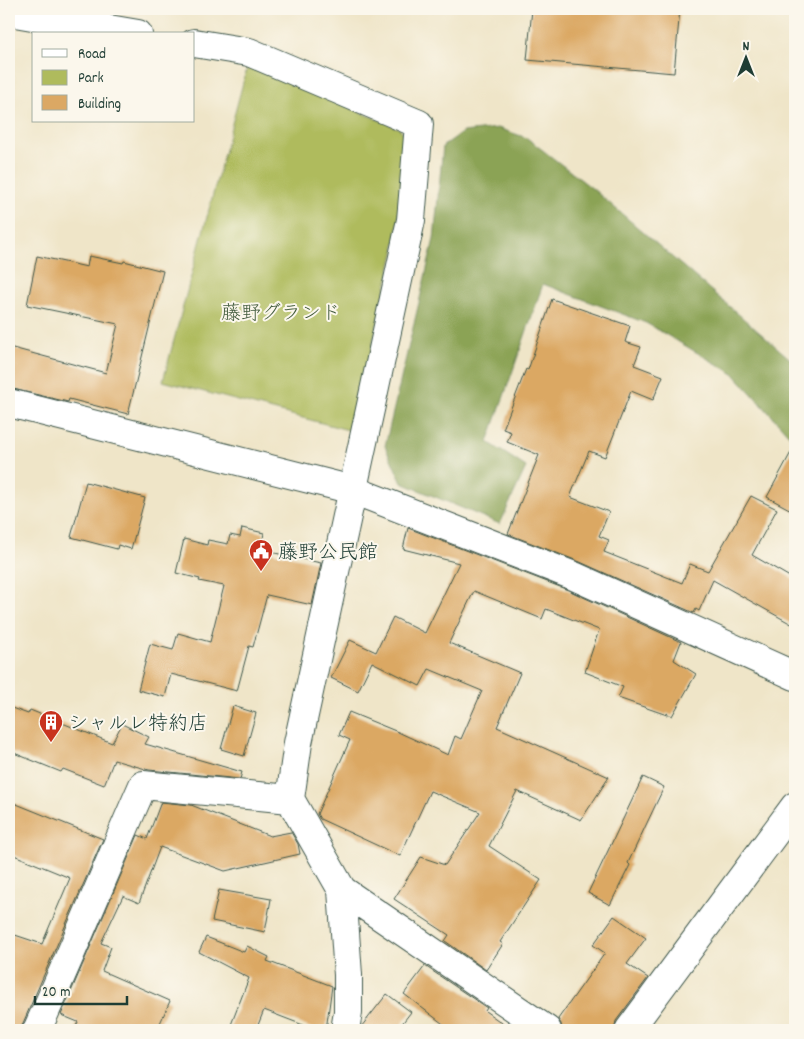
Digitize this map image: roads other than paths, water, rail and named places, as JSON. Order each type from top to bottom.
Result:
[{"type":"street","points":[[9,12],[126,32]]},
{"type":"street","points":[[195,43],[249,52],[419,124],[411,220],[298,743],[290,799],[342,890],[348,975],[348,1012],[345,1030]]},
{"type":"street","points":[[9,403],[354,490],[574,576],[795,676]]},
{"type":"street","points":[[37,1030],[76,944],[109,860],[143,785],[290,799]]},
{"type":"street","points":[[629,1030],[795,806]]},
{"type":"street","points":[[342,890],[547,1030]]},
{"type":"place","name":"藤野公民館","points":[[261,572]]},
{"type":"place","name":"シャルレ特約店","points":[[51,743]]},
{"type":"park label","name":"藤野グランド","points":[[281,312]]}]
